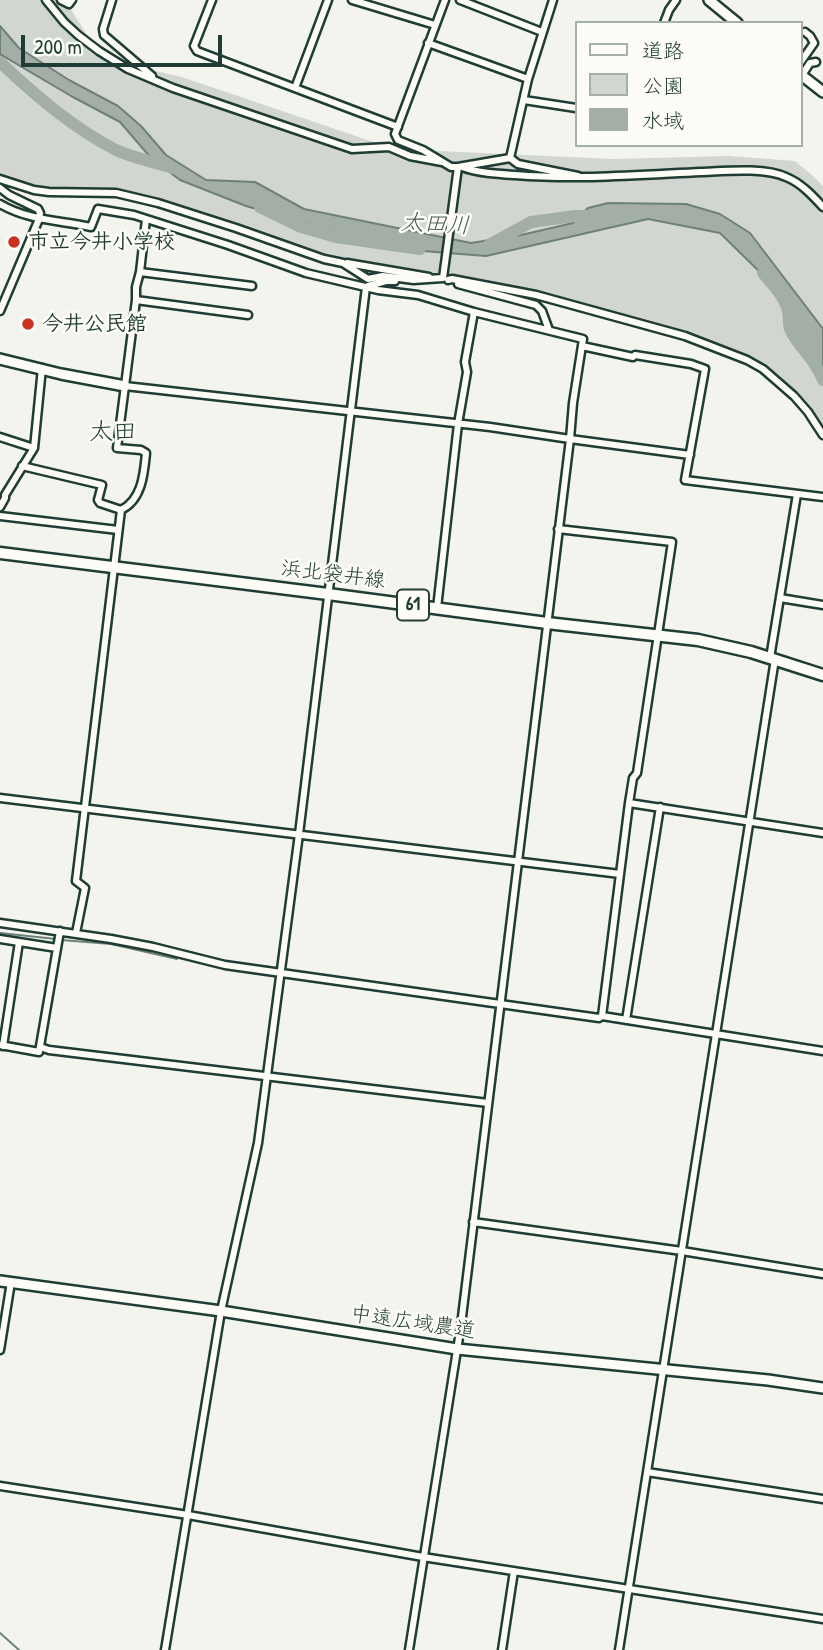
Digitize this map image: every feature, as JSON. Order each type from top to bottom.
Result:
[{"type":"main road","name":"浜北袋井線","points":[[0,553],[698,640],[823,675]]},
{"type":"street","points":[[46,0],[78,35],[128,69],[173,88],[352,149],[390,147],[410,156],[442,162]]},
{"type":"street","points":[[61,0],[69,4],[72,0]]},
{"type":"street","points":[[112,0],[103,29],[104,35],[155,80]]},
{"type":"street","points":[[212,0],[194,46],[197,51],[398,127]]},
{"type":"street","points":[[295,88],[328,0]]},
{"type":"street","points":[[352,0],[435,25]]},
{"type":"street","points":[[445,0],[395,134],[398,140],[459,169],[505,174],[583,177],[737,171],[784,175],[808,191],[823,207]]},
{"type":"street","points":[[460,0],[542,32]]},
{"type":"street","points":[[510,158],[528,79],[553,0]]},
{"type":"street","points":[[665,21],[676,0]]},
{"type":"street","points":[[709,0],[735,21]]},
{"type":"street","points":[[802,61],[814,43],[805,32]]},
{"type":"street","points":[[428,43],[528,79]]},
{"type":"street","points":[[802,73],[810,63],[816,62]]},
{"type":"street","points":[[802,75],[823,92]]},
{"type":"street","points":[[524,100],[574,108]]},
{"type":"street","points":[[459,169],[467,165],[510,158],[518,164],[583,177]]},
{"type":"street","points":[[443,278],[459,169]]},
{"type":"street","points":[[0,179],[49,192],[116,193],[236,228],[324,260],[452,279],[549,298],[685,336],[763,369],[794,396],[823,435]]},
{"type":"street","points":[[0,188],[38,209],[40,213],[40,219],[0,311]]},
{"type":"street","points":[[0,204],[40,219],[91,227],[98,209],[146,219],[228,244],[306,273],[366,287],[418,295],[583,339],[457,1349],[409,1650]]},
{"type":"street","points":[[22,466],[102,485],[98,500],[100,503],[121,510],[130,506],[144,479],[146,453],[141,450],[117,448],[146,219]]},
{"type":"street","points":[[343,263],[368,279],[383,275],[414,280]]},
{"type":"street","points":[[140,272],[252,286]]},
{"type":"street","points":[[366,287],[386,281],[443,278],[536,305],[542,311],[549,330]]},
{"type":"street","points":[[165,1650],[221,1311],[258,1143],[366,287]]},
{"type":"street","points":[[136,300],[248,315]]},
{"type":"street","points":[[437,608],[458,424],[467,372],[465,362],[474,312]]},
{"type":"street","points":[[582,346],[705,369],[685,480],[823,498]]},
{"type":"street","points":[[0,359],[125,386],[490,427],[690,455]]},
{"type":"street","points":[[0,506],[34,448],[42,369]]},
{"type":"street","points":[[1,438],[34,448]]},
{"type":"street","points":[[619,1650],[750,821],[797,494]]},
{"type":"street","points":[[76,933],[85,888],[76,881],[121,510]]},
{"type":"street","points":[[0,516],[118,530]]},
{"type":"street","points":[[558,529],[671,542],[637,773],[633,778],[629,803],[602,1016]]},
{"type":"street","points":[[780,598],[823,605]]},
{"type":"street","points":[[0,798],[620,874]]},
{"type":"street","points":[[629,803],[823,833]]},
{"type":"street","points":[[626,1020],[660,807]]},
{"type":"street","points":[[0,923],[153,947],[225,965],[599,1018],[602,1016],[823,1051]]},
{"type":"street","points":[[19,942],[1,1046],[39,1052],[60,931]]},
{"type":"street","points":[[0,939],[57,948]]},
{"type":"street","points":[[40,1047],[488,1103]]},
{"type":"street","points":[[473,1222],[823,1274]]},
{"type":"street","name":"中遠広域農道","points":[[0,1281],[221,1311],[457,1349],[768,1380],[823,1388]]},
{"type":"street","points":[[0,1350],[11,1282]]},
{"type":"street","points":[[647,1472],[823,1499]]},
{"type":"street","points":[[0,1486],[514,1572],[823,1619]]},
{"type":"street","points":[[502,1650],[514,1572]]},
{"type":"green space","points":[[0,0],[65,0],[102,59],[182,77],[394,149],[613,159],[728,156],[795,161],[823,186],[823,435],[794,396],[750,362],[685,336],[452,279],[324,259],[177,209],[110,193],[34,190],[0,177]]},
{"type":"water","points":[[0,26],[19,48],[69,80],[118,106],[141,126],[166,155],[206,180],[255,182],[304,209],[471,243],[573,223],[588,208],[608,203],[686,204],[720,214],[750,233],[823,329],[823,380],[813,360],[796,340],[788,323],[788,312],[779,295],[769,281],[720,233],[648,219],[486,256],[423,251],[332,231],[246,206],[180,180],[151,158],[120,122],[0,54]]},
{"type":"waterway","name":"太田川","points":[[0,62],[27,87],[85,132],[123,153],[173,168]]},
{"type":"waterway","name":"太田川","points":[[260,207],[301,227],[336,237],[420,249]]},
{"type":"waterway","name":"太田川","points":[[489,245],[531,222],[594,216]]},
{"type":"waterway","name":"太田川","points":[[763,273],[784,301],[790,330],[823,380]]},
{"type":"waterway","points":[[0,933],[56,939]]},
{"type":"waterway","points":[[61,940],[111,944],[177,959]]},
{"type":"waterway","points":[[0,1633],[19,1650]]},
{"type":"place","name":"市立今井小学校","points":[[14,242]]},
{"type":"place","name":"今井公民館","points":[[28,324]]},
{"type":"district","name":"太田","points":[[113,433]]}]
